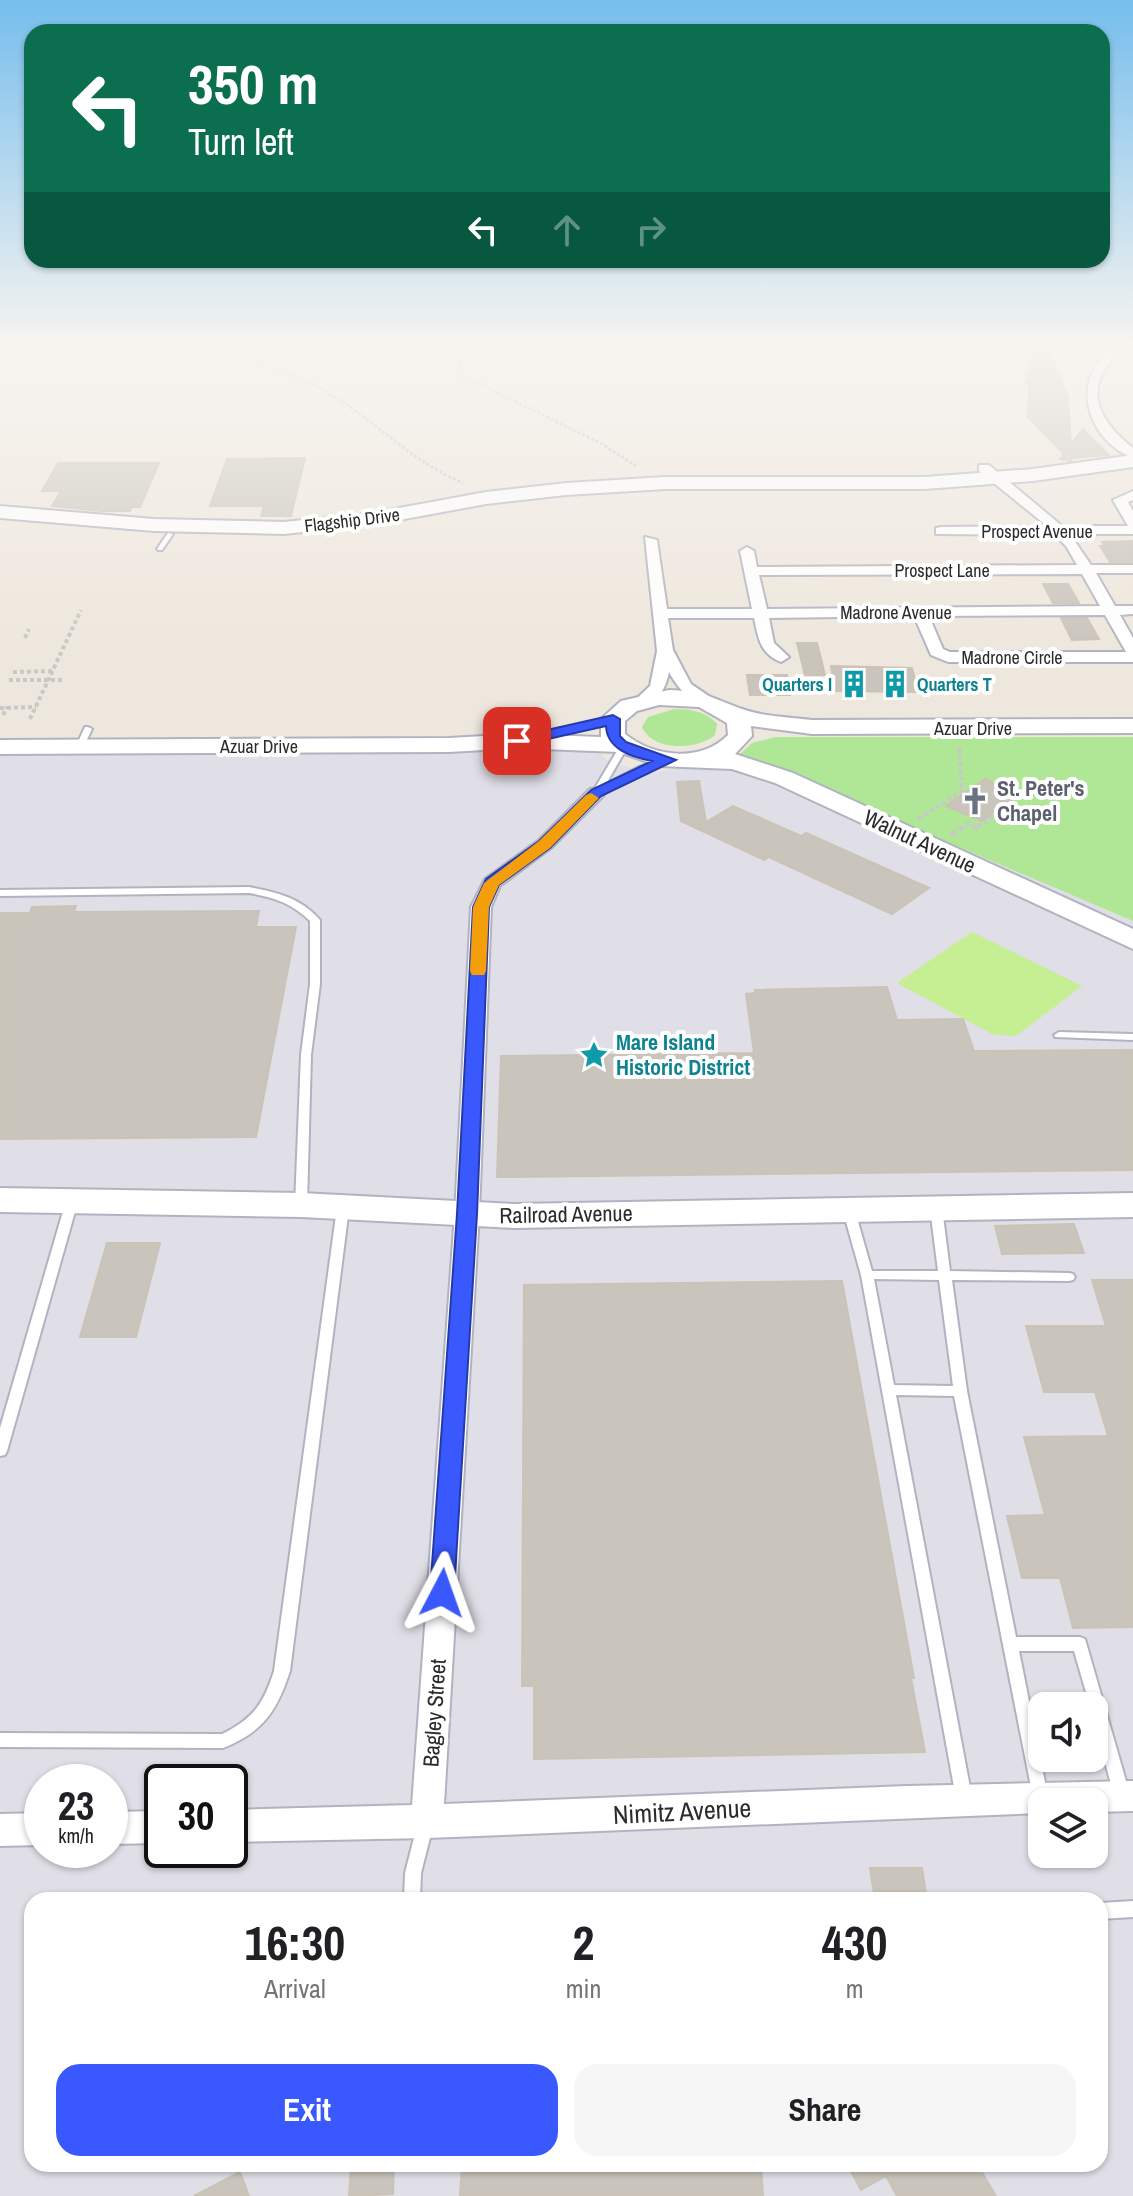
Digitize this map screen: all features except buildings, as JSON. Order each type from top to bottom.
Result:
[{"type":"street","name":"Flagship Drive","points":[[0,520],[165,541],[329,532],[507,503],[629,491],[843,492],[1133,461]]},
{"type":"street","name":"Flagship Drive","points":[[0,512],[154,525],[273,528],[361,521],[486,498],[605,486],[686,483],[875,485],[1133,469]]},
{"type":"street","points":[[994,477],[1072,544],[1133,654]]},
{"type":"street","points":[[1133,495],[1120,500],[1133,523]]},
{"type":"street","name":"Prospect Avenue","points":[[941,531],[1133,530]]},
{"type":"street","points":[[642,701],[658,688],[665,651],[650,540]]},
{"type":"street","points":[[747,551],[767,644],[781,657]]},
{"type":"street","name":"Prospect Lane","points":[[751,571],[1133,569]]},
{"type":"street","name":"Madrone Avenue","points":[[660,614],[1133,610]]},
{"type":"street","name":"Madrone Circle","points":[[920,612],[936,652],[948,657],[1133,654]]},
{"type":"street","points":[[665,651],[685,687],[722,708],[741,728],[735,743]]},
{"type":"street","name":"Azuar Drive","points":[[517,741],[582,729],[613,719],[619,712],[642,701],[672,697],[773,723],[812,727],[1133,726]]},
{"type":"street","points":[[613,719],[613,736],[622,746]]},
{"type":"street","name":"Azuar Drive","points":[[0,747],[84,738],[449,745],[517,741],[622,746],[641,755],[669,760],[702,758],[763,733],[812,727]]},
{"type":"street","name":"Walnut Avenue","points":[[702,758],[752,766],[784,778],[1133,940]]},
{"type":"street","name":"Bagley Street","points":[[427,1822],[467,1214],[481,907],[492,883],[545,844],[596,793]]},
{"type":"street","name":"Railroad Avenue","points":[[0,1200],[301,1205],[467,1214],[1133,1205]]},
{"type":"street","name":"Nimitz Avenue","points":[[248,1826],[427,1822],[964,1798],[1028,1798]]},
{"type":"street","points":[[0,1830],[24,1829]]},
{"type":"lane","name":"Bagley Street","points":[[596,793],[622,746]]},
{"type":"lane","name":"Bagley Street","points":[[596,793],[642,769],[669,760]]},
{"type":"lane","points":[[0,893],[249,890],[287,897],[302,905],[315,920],[315,984],[306,1055],[301,1205]]},
{"type":"lane","points":[[1059,1035],[1133,1037]]},
{"type":"lane","points":[[0,1451],[6,1407],[72,1200]]},
{"type":"lane","points":[[0,1740],[223,1741],[242,1733],[272,1705],[282,1671],[343,1207]]},
{"type":"lane","points":[[936,1208],[960,1391],[1039,1788]]},
{"type":"lane","points":[[849,1210],[867,1275],[964,1798]]},
{"type":"lane","points":[[867,1275],[1069,1277]]},
{"type":"lane","points":[[889,1390],[960,1391]]},
{"type":"lane","points":[[1010,1644],[1080,1644],[1127,1796]]},
{"type":"lane","points":[[412,1892],[413,1873],[427,1822]]},
{"type":"lane","points":[[1108,1911],[1133,1909]]},
{"type":"path","points":[[400,447],[467,484]]},
{"type":"path","points":[[607,447],[645,473]]},
{"type":"path","points":[[30,719],[81,610]]},
{"type":"path","points":[[25,638],[29,629]]},
{"type":"path","points":[[13,672],[53,671]]},
{"type":"path","points":[[9,680],[64,680]]},
{"type":"path","points":[[3,715],[7,707]]},
{"type":"path","points":[[0,708],[36,707]]},
{"type":"path","points":[[959,741],[962,791]]},
{"type":"path","points":[[914,822],[969,786]]},
{"type":"path","points":[[967,824],[976,828],[994,816]]},
{"type":"path","points":[[948,837],[976,818]]},
{"type":"shaded area","points":[[586,737],[606,760],[650,774],[682,766],[719,766],[740,754],[1133,921],[1133,2196],[0,2196],[0,747]]},
{"type":"green space","points":[[674,709],[692,710],[708,716],[717,724],[715,735],[698,744],[676,746],[656,741],[648,735],[642,727],[648,717]]},
{"type":"green space","points":[[775,737],[1133,737],[1133,921],[740,754],[752,743]]},
{"type":"green space","points":[[972,932],[1082,986],[1016,1036],[994,1035],[897,983]]},
{"type":"slow traffic","points":[[478,971],[481,907],[492,883],[545,844],[591,798]]},
{"type":"place","name":"Quarters I","points":[[854,684]]},
{"type":"place","name":"Quarters T","points":[[895,684]]},
{"type":"place","name":"St. Peter's Chapel","points":[[975,801]]},
{"type":"place","name":"Mare Island Historic District","points":[[594,1055]]},
{"type":"route","points":[[442,1593],[467,1214],[481,907],[492,883],[545,844],[596,793],[642,769],[669,760],[641,755],[621,745],[613,736],[613,719],[574,731],[517,741]]}]
